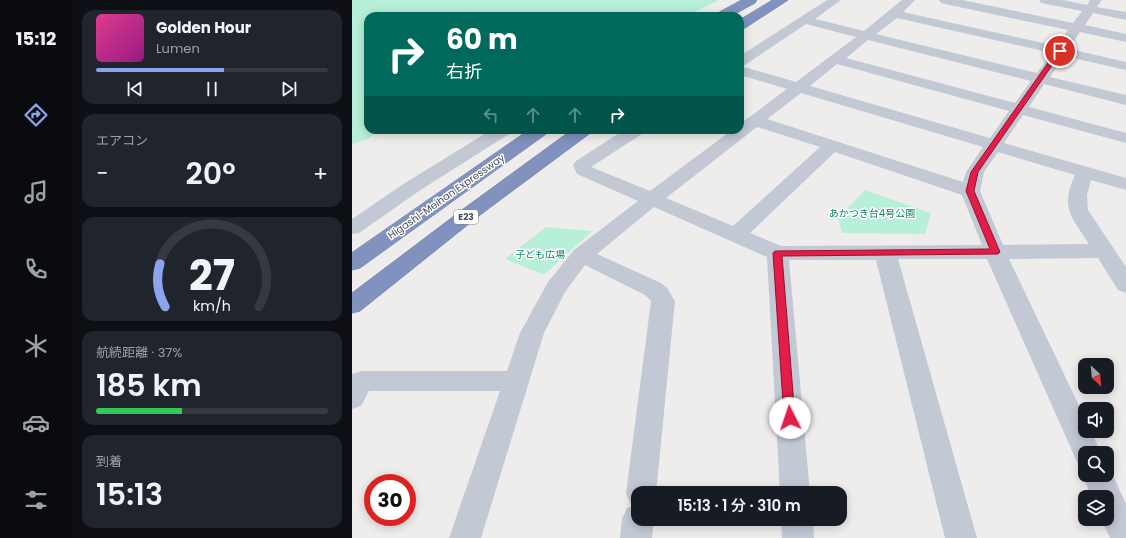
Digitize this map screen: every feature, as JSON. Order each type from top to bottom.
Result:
[{"type":"highway","points":[[729,12],[751,0]]},
{"type":"highway","points":[[744,23],[782,0]]},
{"type":"highway","name":"Higashi-Meihan Expressway","points":[[352,263],[419,214],[534,134]]},
{"type":"highway","name":"E23","points":[[352,305],[473,211],[578,134]]},
{"type":"street","points":[[744,59],[835,0]]},
{"type":"street","points":[[744,128],[865,36],[909,0]]},
{"type":"street","points":[[945,0],[1126,38]]},
{"type":"street","points":[[1045,0],[1093,4],[1126,16]]},
{"type":"street","points":[[1084,446],[995,252],[970,191],[975,172],[1093,4]]},
{"type":"street","points":[[893,14],[1126,66]]},
{"type":"street","points":[[804,20],[1126,100]]},
{"type":"street","points":[[834,59],[1126,138]]},
{"type":"street","points":[[744,71],[1126,184]]},
{"type":"street","points":[[754,120],[970,191]]},
{"type":"street","points":[[352,228],[412,187],[497,134]]},
{"type":"street","points":[[630,134],[582,165],[583,170],[778,253],[1104,250]]},
{"type":"street","points":[[466,538],[532,333],[556,288],[582,255],[736,134]]},
{"type":"street","points":[[736,235],[832,146]]},
{"type":"street","points":[[1085,172],[1076,195],[1075,202],[1078,210],[1126,285]]},
{"type":"street","points":[[778,253],[795,486]]},
{"type":"street","points":[[885,253],[961,538]]},
{"type":"street","points":[[582,255],[653,289],[660,294],[663,301],[642,486]]},
{"type":"street","points":[[352,398],[361,381],[516,381]]},
{"type":"street","points":[[1100,482],[1126,538]]},
{"type":"street","points":[[636,538],[637,526]]},
{"type":"street","points":[[797,526],[798,538]]},
{"type":"green space","points":[[352,0],[719,0],[695,12],[364,12],[364,134],[374,134],[366,140],[352,144]]},
{"type":"green space","name":"あかつき台4号公園","points":[[865,190],[931,213],[925,234],[842,233],[838,218]]},
{"type":"green space","name":"子ども広場","points":[[546,227],[592,231],[544,275],[505,259]]},
{"type":"route","points":[[790,418],[778,253],[995,252],[970,191],[971,184],[975,172],[1060,51]]}]
